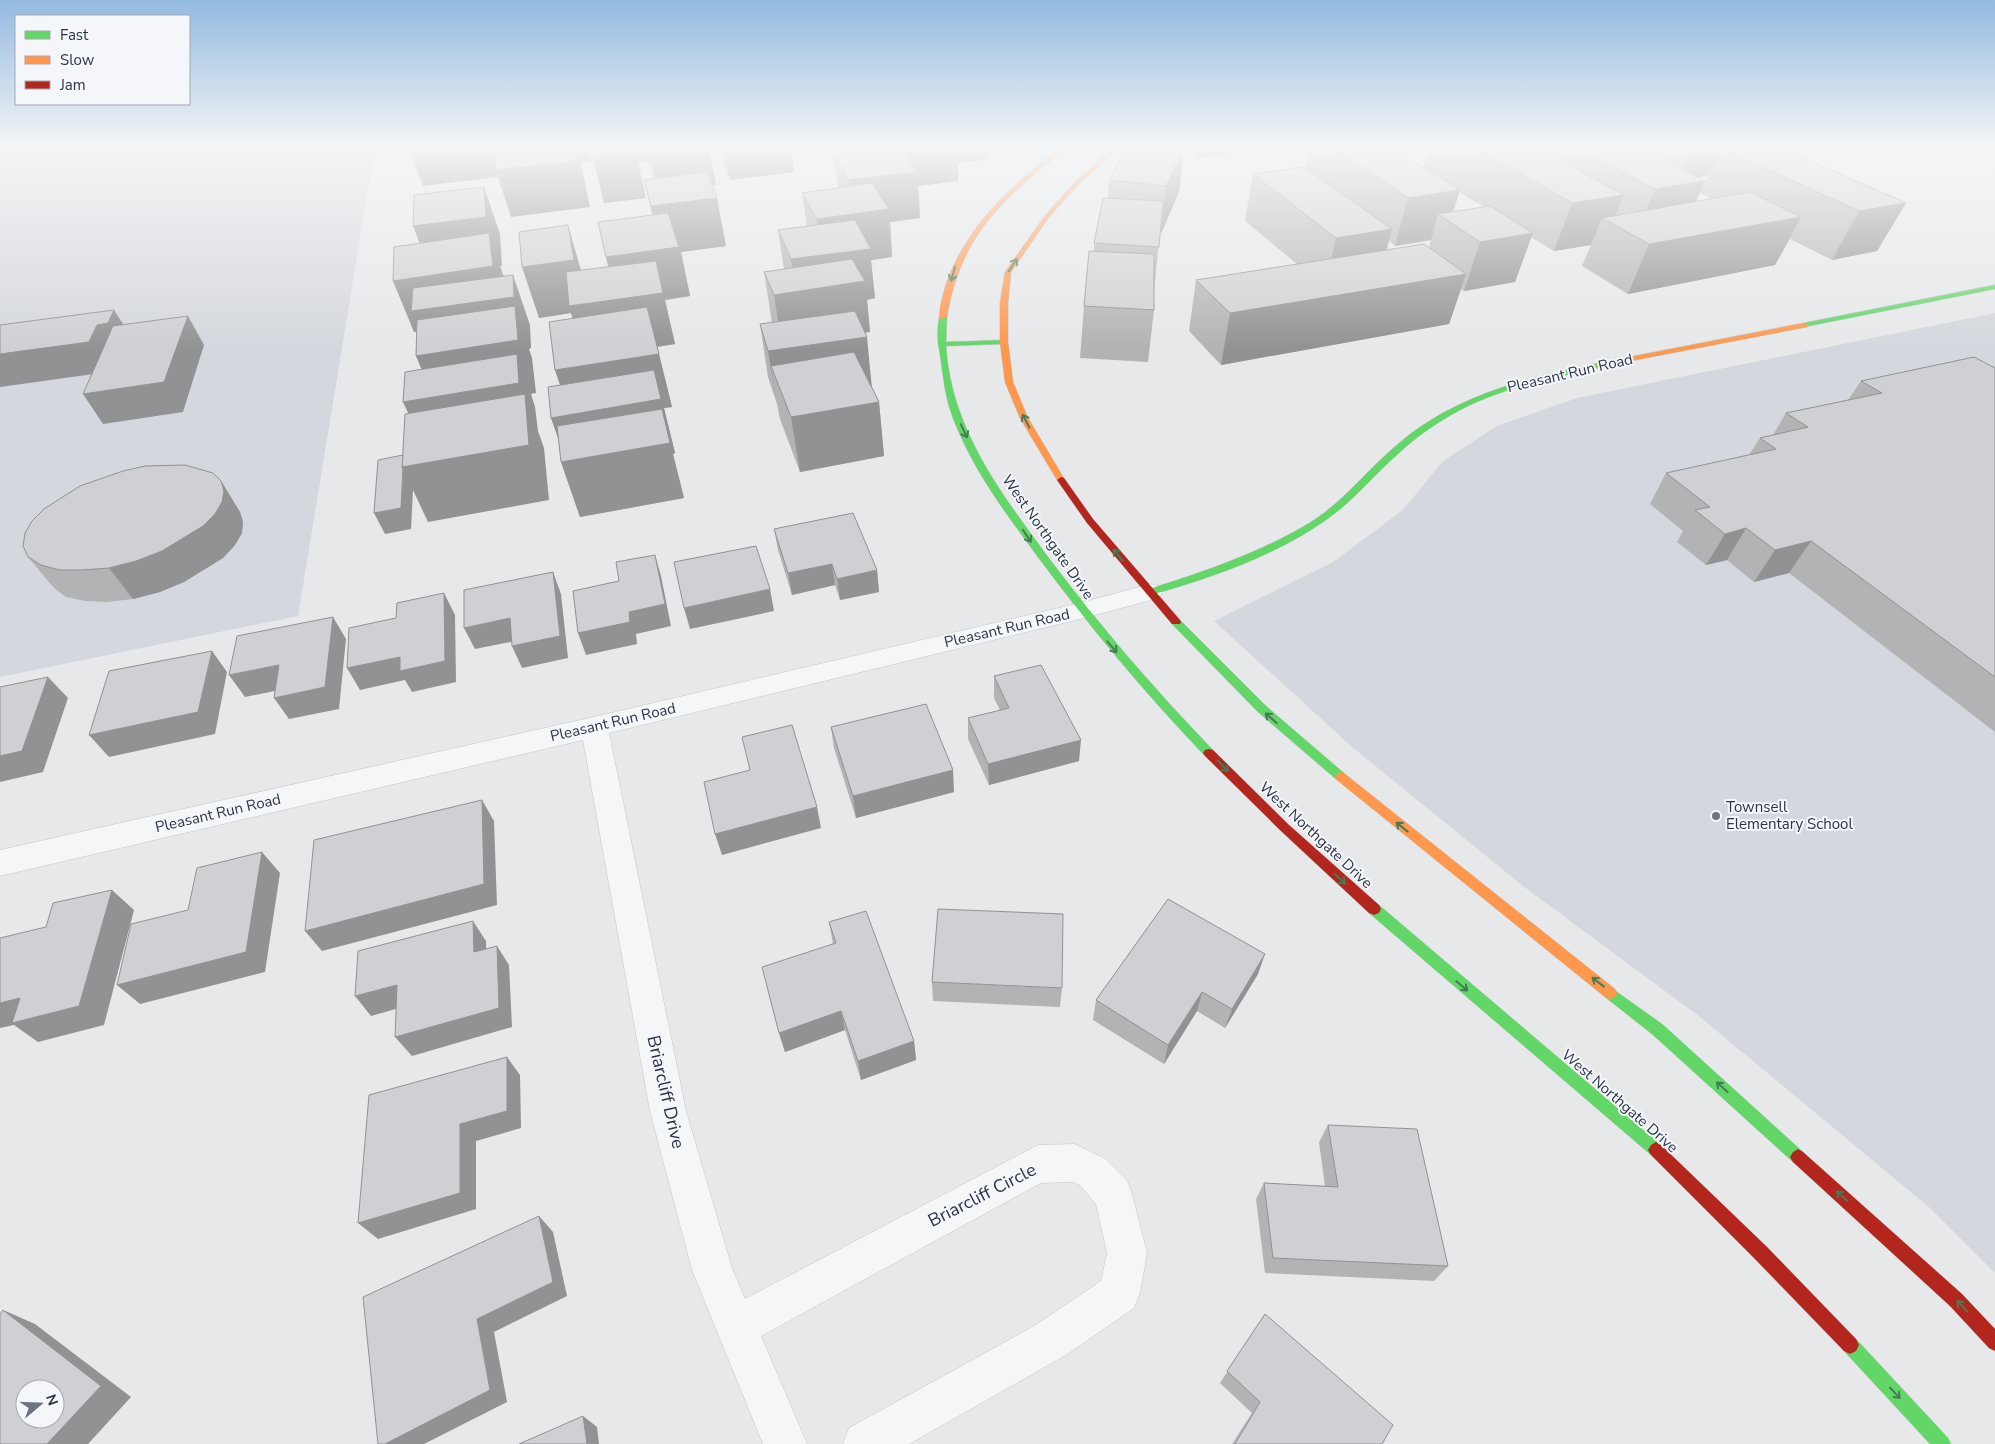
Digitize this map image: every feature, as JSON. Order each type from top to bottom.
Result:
[{"type":"main road","name":"West Northgate Drive","points":[[988,214],[968,240],[954,268],[948,292],[942,323],[941,344],[950,398],[961,428],[980,464],[1004,503],[1080,611],[1142,681],[1254,797],[1329,870],[1460,984],[1646,1140],[1862,1357],[1942,1444]]},
{"type":"main road","points":[[1049,214],[1008,272],[1004,303],[1004,342],[1009,382],[1028,426],[1068,491],[1090,521],[1184,632],[1262,709],[1308,750],[1511,915],[1658,1029],[1956,1300],[1995,1342]]},
{"type":"main road","name":"Pleasant Run Road","points":[[1150,592],[1216,572],[1315,524],[1359,490],[1407,442],[1437,420],[1492,392],[1554,374],[1995,287]]},
{"type":"main road","points":[[941,344],[1004,342]]},
{"type":"street","name":"Pleasant Run Road","points":[[0,863],[594,727],[1080,611],[1150,592]]},
{"type":"street","name":"Briarcliff Drive","points":[[594,727],[668,1111],[712,1270],[785,1444]]},
{"type":"street","name":"Briarcliff Circle","points":[[737,1326],[1038,1164],[1074,1163],[1093,1172],[1113,1194],[1127,1253],[1119,1293],[1051,1340],[865,1444]]},
{"type":"shaded area","points":[[0,214],[364,214],[298,616],[0,677]]},
{"type":"shaded area","name":"Townsell Elementary School","points":[[1995,313],[1995,1273],[1930,1208],[1700,1017],[1523,886],[1351,746],[1214,621],[1333,562],[1403,510],[1443,461],[1497,426],[1577,398]]},
{"type":"building","points":[[413,214],[486,214],[486,217],[413,226]]},
{"type":"building","points":[[668,214],[679,247],[606,257],[598,222]]},
{"type":"building","points":[[814,214],[850,214],[817,219]]},
{"type":"building","points":[[1100,214],[1162,214],[1159,247],[1094,243]]},
{"type":"building","points":[[1305,214],[1371,214],[1392,229],[1336,238]]},
{"type":"building","points":[[1439,214],[1503,214],[1533,233],[1480,242]]},
{"type":"building","points":[[1623,214],[1796,214],[1801,217],[1649,244],[1602,218]]},
{"type":"building","points":[[855,220],[871,249],[791,259],[778,230]]},
{"type":"building","points":[[568,225],[574,260],[522,267],[519,232]]},
{"type":"building","points":[[489,233],[493,266],[393,281],[394,247]]},
{"type":"building","points":[[1424,244],[1466,274],[1230,313],[1196,280]]},
{"type":"building","points":[[1089,251],[1154,254],[1154,310],[1084,306]]},
{"type":"building","points":[[852,259],[865,281],[774,295],[764,272]]},
{"type":"building","points":[[656,261],[663,293],[569,306],[566,272]]},
{"type":"building","points":[[513,275],[514,297],[411,311],[413,288]]},
{"type":"building","points":[[515,306],[518,340],[416,356],[417,320]]},
{"type":"building","points":[[647,307],[659,354],[555,370],[549,322]]},
{"type":"building","points":[[114,310],[108,323],[97,325],[89,342],[0,354],[0,325]]},
{"type":"building","points":[[855,311],[867,337],[768,351],[760,324]]},
{"type":"building","points":[[188,316],[164,382],[83,394],[113,326]]},
{"type":"building","points":[[854,352],[879,402],[791,417],[771,366]]},
{"type":"building","points":[[517,354],[519,383],[403,402],[405,372]]},
{"type":"building","points":[[1974,357],[1995,368],[1995,677],[1811,541],[1775,550],[1746,528],[1725,534],[1695,510],[1710,507],[1666,473],[1776,449],[1760,438],[1808,427],[1786,413],[1882,393],[1861,381]]},
{"type":"building","points":[[654,370],[661,399],[551,418],[548,387]]},
{"type":"building","points":[[525,394],[529,445],[402,467],[405,414]]},
{"type":"building","points":[[662,409],[670,443],[561,462],[557,426]]},
{"type":"building","points":[[403,455],[401,508],[374,513],[378,460]]},
{"type":"building","points":[[185,465],[213,473],[221,481],[224,491],[222,502],[215,514],[203,526],[162,551],[136,561],[109,568],[82,570],[59,570],[41,565],[28,557],[23,546],[25,533],[32,521],[44,509],[80,486],[123,471],[145,466]]},
{"type":"building","points":[[853,513],[877,570],[837,579],[832,564],[788,573],[774,529]]},
{"type":"building","points":[[756,546],[770,589],[684,608],[674,562]]},
{"type":"building","points":[[655,555],[665,604],[629,612],[630,622],[578,633],[573,591],[619,581],[616,562]]},
{"type":"building","points":[[553,572],[560,636],[512,646],[510,618],[464,628],[464,590]]},
{"type":"building","points":[[444,593],[445,661],[400,671],[400,657],[347,668],[349,628],[396,618],[397,603]]},
{"type":"building","points":[[333,617],[325,687],[274,698],[279,665],[229,675],[237,636]]},
{"type":"building","points":[[212,651],[198,712],[89,735],[109,671]]},
{"type":"building","points":[[1041,665],[1081,740],[988,764],[968,718],[1009,708],[994,676]]},
{"type":"building","points":[[48,677],[22,751],[0,756],[0,687]]},
{"type":"building","points":[[926,704],[953,770],[853,796],[831,727]]},
{"type":"building","points":[[792,725],[817,807],[715,834],[704,782],[750,770],[742,737]]},
{"type":"building","points":[[482,800],[484,884],[305,931],[314,840]]},
{"type":"building","points":[[262,852],[246,952],[117,985],[131,924],[188,910],[197,868]]},
{"type":"building","points":[[112,890],[79,1006],[12,1023],[20,998],[0,1003],[0,938],[46,927],[53,903]]},
{"type":"building","points":[[1168,899],[1265,954],[1232,1009],[1202,992],[1168,1045],[1096,1000]]},
{"type":"building","points":[[938,909],[1063,914],[1062,988],[932,982]]},
{"type":"building","points":[[866,911],[914,1041],[858,1061],[841,1011],[779,1033],[762,967],[836,943],[829,922]]},
{"type":"building","points":[[473,921],[474,952],[497,946],[499,1008],[395,1037],[397,985],[355,996],[358,951]]},
{"type":"building","points":[[507,1057],[507,1111],[460,1124],[460,1193],[358,1223],[369,1095]]},
{"type":"building","points":[[1328,1125],[1417,1129],[1448,1266],[1273,1258],[1264,1183],[1338,1187]]},
{"type":"building","points":[[539,1216],[553,1282],[477,1319],[490,1390],[385,1444],[378,1444],[363,1297]]},
{"type":"building","points":[[3,1310],[101,1386],[65,1425],[65,1379],[15,1379],[15,1429],[61,1429],[47,1444],[0,1444],[0,1314]]},
{"type":"building","points":[[1265,1314],[1393,1425],[1382,1444],[1235,1444],[1260,1402],[1227,1371]]},
{"type":"building","points":[[583,1416],[587,1444],[519,1444]]},
{"type":"traffic: fast","points":[[1804,325],[1995,287]]},
{"type":"traffic: fast","points":[[943,317],[944,368],[949,394],[957,418],[973,453],[993,487],[1058,577],[1099,629],[1141,680],[1209,753]]},
{"type":"traffic: fast","points":[[941,344],[1004,342]]},
{"type":"traffic: fast","points":[[1150,592],[1213,571],[1255,554],[1314,524],[1351,495],[1407,441],[1428,425],[1450,412],[1498,391],[1522,383],[1599,365]]},
{"type":"traffic: fast","points":[[1176,622],[1262,709],[1341,777]]},
{"type":"traffic: fast","points":[[1374,909],[1656,1150]]},
{"type":"traffic: fast","points":[[1610,993],[1657,1029],[1798,1157]]},
{"type":"traffic: fast","points":[[1850,1345],[1942,1444]]},
{"type":"traffic: slow","points":[[943,317],[948,290],[957,265],[969,241],[990,214]]},
{"type":"traffic: slow","points":[[1049,214],[1008,272],[1004,303],[1004,342],[1009,382],[1024,418],[1061,480]]},
{"type":"traffic: slow","points":[[1599,365],[1804,325]]},
{"type":"traffic: slow","points":[[1341,777],[1610,993]]},
{"type":"traffic: jam","points":[[1061,480],[1090,521],[1176,622]]},
{"type":"traffic: jam","points":[[1209,753],[1285,828],[1374,909]]},
{"type":"traffic: jam","points":[[1656,1150],[1761,1253],[1850,1345]]},
{"type":"traffic: jam","points":[[1798,1157],[1956,1300],[1995,1342]]},
{"type":"place","name":"Townsell Elementary School","points":[[1716,816]]}]
